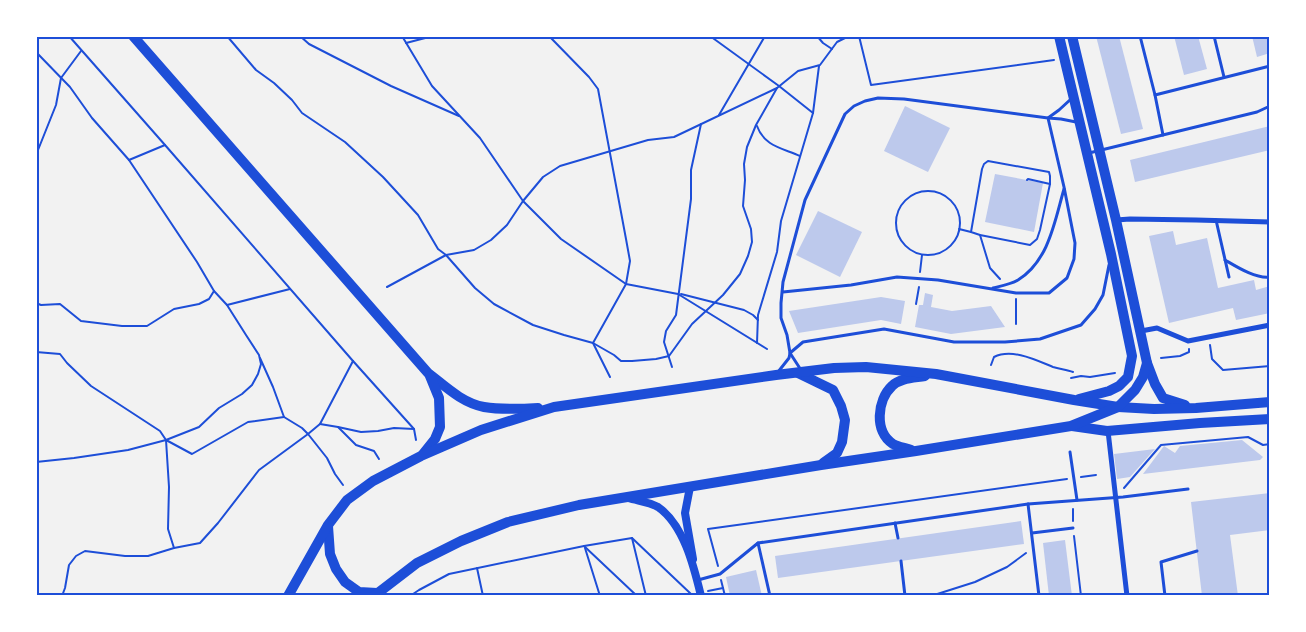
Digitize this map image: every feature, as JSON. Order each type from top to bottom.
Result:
[{"type":"main road","points":[[133,36],[428,372],[448,389],[482,407],[521,409],[554,407],[776,375],[834,368],[866,367],[936,374],[1118,407],[1154,409],[1196,408],[1270,402]]},
{"type":"main road","points":[[1059,36],[1104,223],[1132,356],[1128,377],[1119,386],[1109,391],[1074,400]]},
{"type":"main road","points":[[1072,36],[1116,220],[1147,363],[1163,398],[1196,408]]},
{"type":"main road","points":[[328,525],[330,554],[336,569],[345,582],[359,592],[375,594],[417,563],[460,541],[508,522],[579,505],[1071,426],[1118,407],[1135,390],[1143,377],[1147,363]]},
{"type":"main road","points":[[421,456],[435,439],[440,427],[439,398],[428,372]]},
{"type":"main road","points":[[800,372],[833,390],[845,420],[842,442],[837,453],[820,465]]},
{"type":"main road","points":[[916,451],[893,444],[885,437],[880,424],[880,408],[885,394],[893,385],[906,379],[936,374]]},
{"type":"main road","points":[[288,596],[328,525],[347,500],[373,481],[421,456],[482,430],[554,407]]},
{"type":"main road","points":[[1071,426],[1108,431],[1200,422],[1270,419]]},
{"type":"street","points":[[1116,220],[1270,222]]},
{"type":"street","points":[[1141,331],[1157,328],[1188,341],[1270,325]]},
{"type":"street","points":[[1108,431],[1127,596]]},
{"type":"street","points":[[690,487],[685,513],[692,544],[694,571]]},
{"type":"street","points":[[627,498],[656,506],[671,518],[684,543],[701,596]]},
{"type":"lane","points":[[1140,36],[1163,136]]},
{"type":"lane","points":[[1214,36],[1224,78]]},
{"type":"lane","points":[[1155,95],[1270,66]]},
{"type":"lane","points":[[1048,118],[1073,96]]},
{"type":"lane","points":[[800,372],[790,353],[787,335],[781,318],[783,282],[806,200],[845,114],[854,106],[865,101],[878,98],[904,99],[1061,119],[1079,123]]},
{"type":"lane","points":[[1087,154],[1257,112],[1270,106]]},
{"type":"lane","points":[[783,292],[851,285],[897,277],[938,280],[1016,293],[1049,293],[1067,278],[1074,259],[1075,243],[1048,118]]},
{"type":"lane","points":[[992,289],[1018,280],[1037,262],[1050,237],[1064,187]]},
{"type":"lane","points":[[1104,223],[1116,220]]},
{"type":"lane","points":[[1216,220],[1228,277]]},
{"type":"lane","points":[[776,375],[789,358],[790,353],[803,342],[884,329],[954,342],[1005,342],[1040,339],[1081,325],[1095,309],[1103,295],[1111,254]]},
{"type":"lane","points":[[1225,260],[1263,278],[1270,278]]},
{"type":"lane","points":[[1070,452],[1077,500]]},
{"type":"lane","points":[[697,580],[720,574],[758,544],[1028,504],[1188,489]]},
{"type":"lane","points":[[1028,504],[1039,596]]},
{"type":"lane","points":[[895,523],[898,538]]},
{"type":"lane","points":[[1032,533],[1073,528]]},
{"type":"lane","points":[[758,544],[770,596]]},
{"type":"lane","points":[[1165,596],[1161,562],[1197,551]]},
{"type":"lane","points":[[901,561],[905,596]]},
{"type":"path","points":[[69,36],[414,429],[416,440]]},
{"type":"path","points":[[300,36],[310,44],[391,86],[460,116],[480,138],[524,201],[561,239],[626,284],[744,310],[753,314],[758,320]]},
{"type":"path","points":[[402,36],[432,86],[480,138]]},
{"type":"path","points":[[406,43],[433,36]]},
{"type":"path","points":[[549,36],[589,77],[598,89],[630,261],[626,284],[593,343]]},
{"type":"path","points":[[710,36],[813,113]]},
{"type":"path","points":[[719,116],[765,36]]},
{"type":"path","points":[[817,36],[823,43],[833,49]]},
{"type":"path","points":[[758,343],[758,315],[777,252],[781,221],[813,113],[820,65],[837,42],[849,36]]},
{"type":"path","points":[[859,36],[871,85],[1054,60]]},
{"type":"path","points":[[228,37],[256,70],[274,83],[292,100],[302,113],[344,142],[383,177],[418,215],[438,249],[446,255],[475,288],[494,304],[533,325],[593,343],[621,361],[669,356],[692,324],[723,295],[740,274],[752,242],[751,229],[743,206],[744,164],[747,147],[756,125],[778,87]]},
{"type":"path","points":[[36,155],[56,104],[61,78],[81,51]]},
{"type":"path","points":[[36,52],[70,88],[92,118],[128,160],[214,292],[227,305],[259,355],[284,417],[308,434],[327,458],[343,485]]},
{"type":"path","points":[[387,287],[446,255],[474,250],[491,240],[506,225],[543,177],[560,166],[648,140],[674,137],[778,87],[798,71],[820,65]]},
{"type":"path","points":[[672,367],[664,342],[666,331],[676,315],[691,199],[690,170],[701,124]]},
{"type":"path","points":[[756,125],[763,138],[770,144],[800,156]]},
{"type":"path","points":[[128,160],[165,145]]},
{"type":"path","points":[[960,229],[980,235],[1030,245],[1037,239],[1040,230],[1050,184],[1049,172],[988,161],[984,164],[972,232]]},
{"type":"path","points":[[1027,180],[1050,184]]},
{"type":"path","points":[[922,190],[934,190],[944,194],[953,202],[959,212],[960,229],[953,244],[944,251],[933,255],[922,255],[911,251],[902,243],[897,233],[895,222],[897,211],[903,201],[912,194],[922,190]]},
{"type":"path","points":[[227,305],[290,289]]},
{"type":"path","points":[[36,303],[40,305],[60,304],[81,321],[122,326],[147,326],[174,309],[199,304],[209,299],[214,292]]},
{"type":"path","points":[[678,294],[767,349]]},
{"type":"path","points":[[916,304],[918,296]]},
{"type":"path","points":[[1208,337],[1212,359],[1223,370],[1270,366]]},
{"type":"path","points":[[593,343],[610,377]]},
{"type":"path","points":[[36,352],[60,354],[90,386],[160,431],[166,440],[192,454],[248,422],[284,417]]},
{"type":"path","points":[[36,462],[128,450],[166,440],[199,427],[219,408],[242,394],[252,385],[261,364],[259,355]]},
{"type":"path","points":[[991,365],[994,357],[1000,355],[1025,356],[1056,368],[1073,372]]},
{"type":"path","points":[[1160,358],[1180,356]]},
{"type":"path","points":[[62,596],[69,565],[76,556],[85,551],[125,556],[148,556],[200,543],[259,470],[320,424],[353,361]]},
{"type":"path","points":[[1071,378],[1115,373]]},
{"type":"path","points":[[320,424],[361,432],[394,428],[414,429]]},
{"type":"path","points":[[338,427],[356,445],[374,451],[379,459]]},
{"type":"path","points":[[1123,496],[1124,489],[1161,445],[1248,437],[1263,445],[1270,444]]},
{"type":"path","points":[[166,440],[169,487],[168,529],[174,548]]},
{"type":"path","points":[[725,596],[708,529],[1096,474]]},
{"type":"path","points":[[1072,506],[1081,596]]},
{"type":"path","points":[[410,596],[449,574],[632,538]]},
{"type":"path","points":[[632,538],[692,595]]},
{"type":"path","points":[[632,538],[646,596]]},
{"type":"path","points":[[584,546],[600,596]]},
{"type":"path","points":[[584,546],[638,596]]},
{"type":"path","points":[[931,596],[975,582],[1007,567],[1034,547]]},
{"type":"path","points":[[478,568],[483,596]]},
{"type":"building","points":[[1096,36],[1119,36],[1143,129],[1121,134]]},
{"type":"building","points":[[1174,36],[1198,36],[1207,69],[1184,75]]},
{"type":"building","points":[[1252,36],[1270,36],[1270,53],[1257,57]]},
{"type":"building","points":[[905,106],[950,128],[928,172],[884,151]]},
{"type":"building","points":[[1270,126],[1270,150],[1135,182],[1130,160]]},
{"type":"building","points":[[995,174],[1043,183],[1034,232],[985,222]]},
{"type":"building","points":[[818,211],[862,232],[840,277],[796,255]]},
{"type":"building","points":[[1173,231],[1176,245],[1207,238],[1218,288],[1254,280],[1256,290],[1270,286],[1270,313],[1236,320],[1233,308],[1169,323],[1149,236]]},
{"type":"building","points":[[925,293],[933,295],[931,307],[952,311],[991,306],[1005,327],[951,334],[915,327],[919,305],[923,305]]},
{"type":"building","points":[[881,297],[905,301],[901,324],[881,320],[798,333],[789,311]]},
{"type":"building","points":[[1242,440],[1263,457],[1260,460],[1143,474],[1164,446],[1175,453],[1180,446]]},
{"type":"building","points":[[1155,449],[1130,477],[1117,479],[1114,454]]},
{"type":"building","points":[[1270,493],[1270,530],[1230,535],[1238,596],[1202,596],[1191,502]]},
{"type":"building","points":[[1021,521],[1024,544],[778,578],[775,556]]},
{"type":"building","points":[[1065,540],[1072,596],[1049,596],[1043,543]]},
{"type":"building","points":[[756,570],[762,596],[730,596],[726,577]]}]
